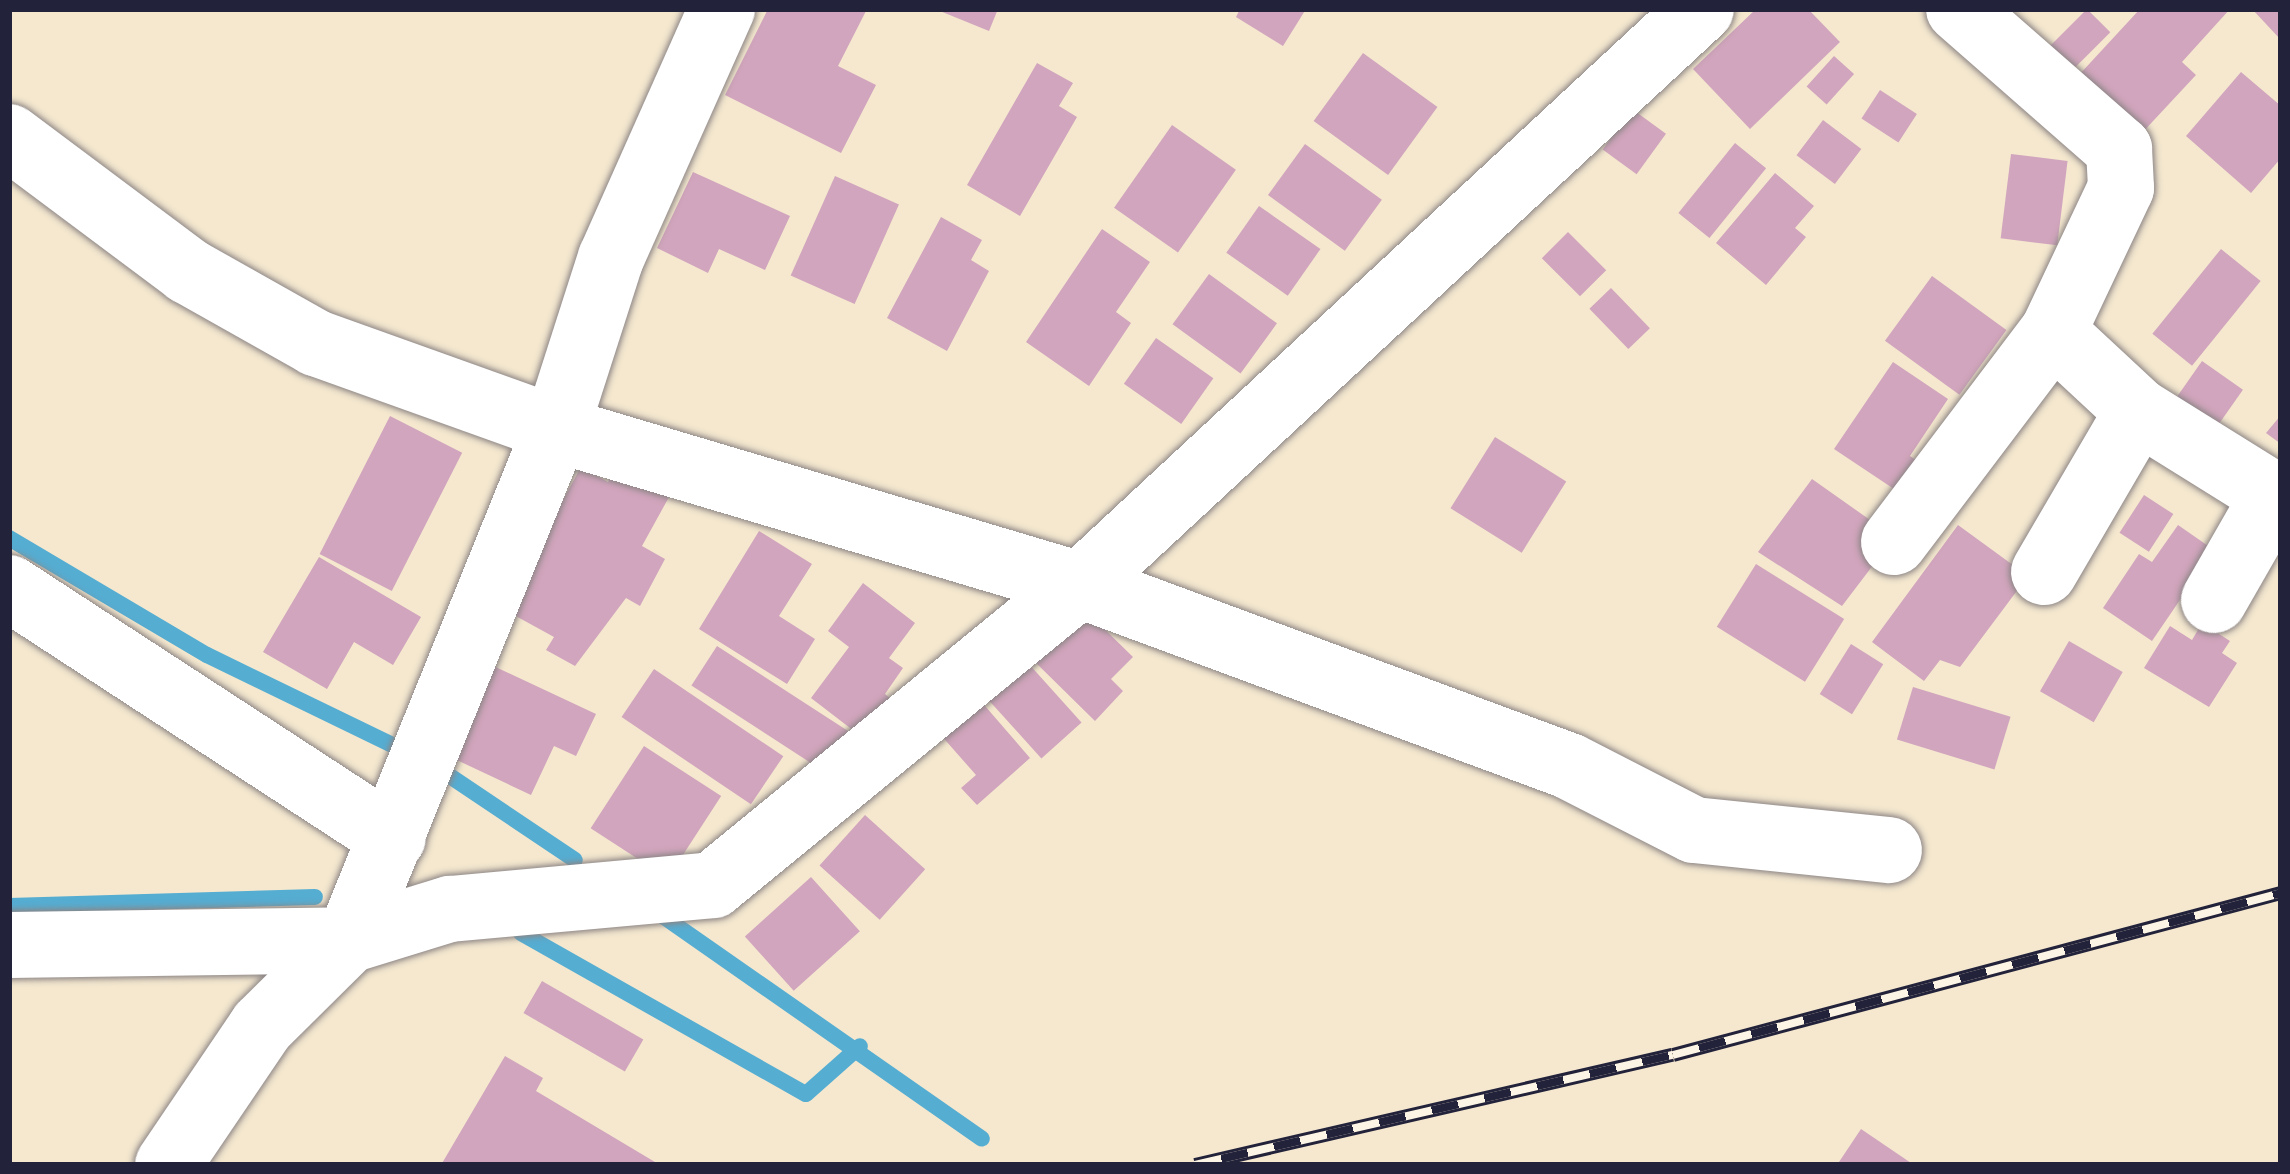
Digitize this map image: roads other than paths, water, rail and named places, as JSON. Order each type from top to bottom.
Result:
[{"type":"street","points":[[168,1165],[262,1026],[349,940],[556,429],[578,348],[611,258],[722,9]]},
{"type":"street","points":[[9,945],[349,940],[450,909],[713,885],[1080,585],[1701,9]]},
{"type":"street","points":[[1894,542],[2053,332],[2065,287],[2121,188],[2119,149],[1959,9]]},
{"type":"street","points":[[9,137],[188,271],[316,343],[556,429],[1080,585],[1570,766],[1694,830],[1888,850]]},
{"type":"street","points":[[2053,332],[2138,411],[2277,498],[2214,599]]},
{"type":"street","points":[[2044,572],[2138,411]]},
{"type":"street","points":[[9,588],[393,838]]},
{"type":"waterway","points":[[9,538],[207,655],[409,753]]},
{"type":"waterway","points":[[432,764],[575,860]]},
{"type":"waterway","points":[[9,906],[315,897]]},
{"type":"waterway","points":[[657,912],[982,1139]]},
{"type":"waterway","points":[[521,933],[806,1094],[860,1046]]},
{"type":"railway","points":[[1195,1165],[1673,1055],[2281,893]]}]
